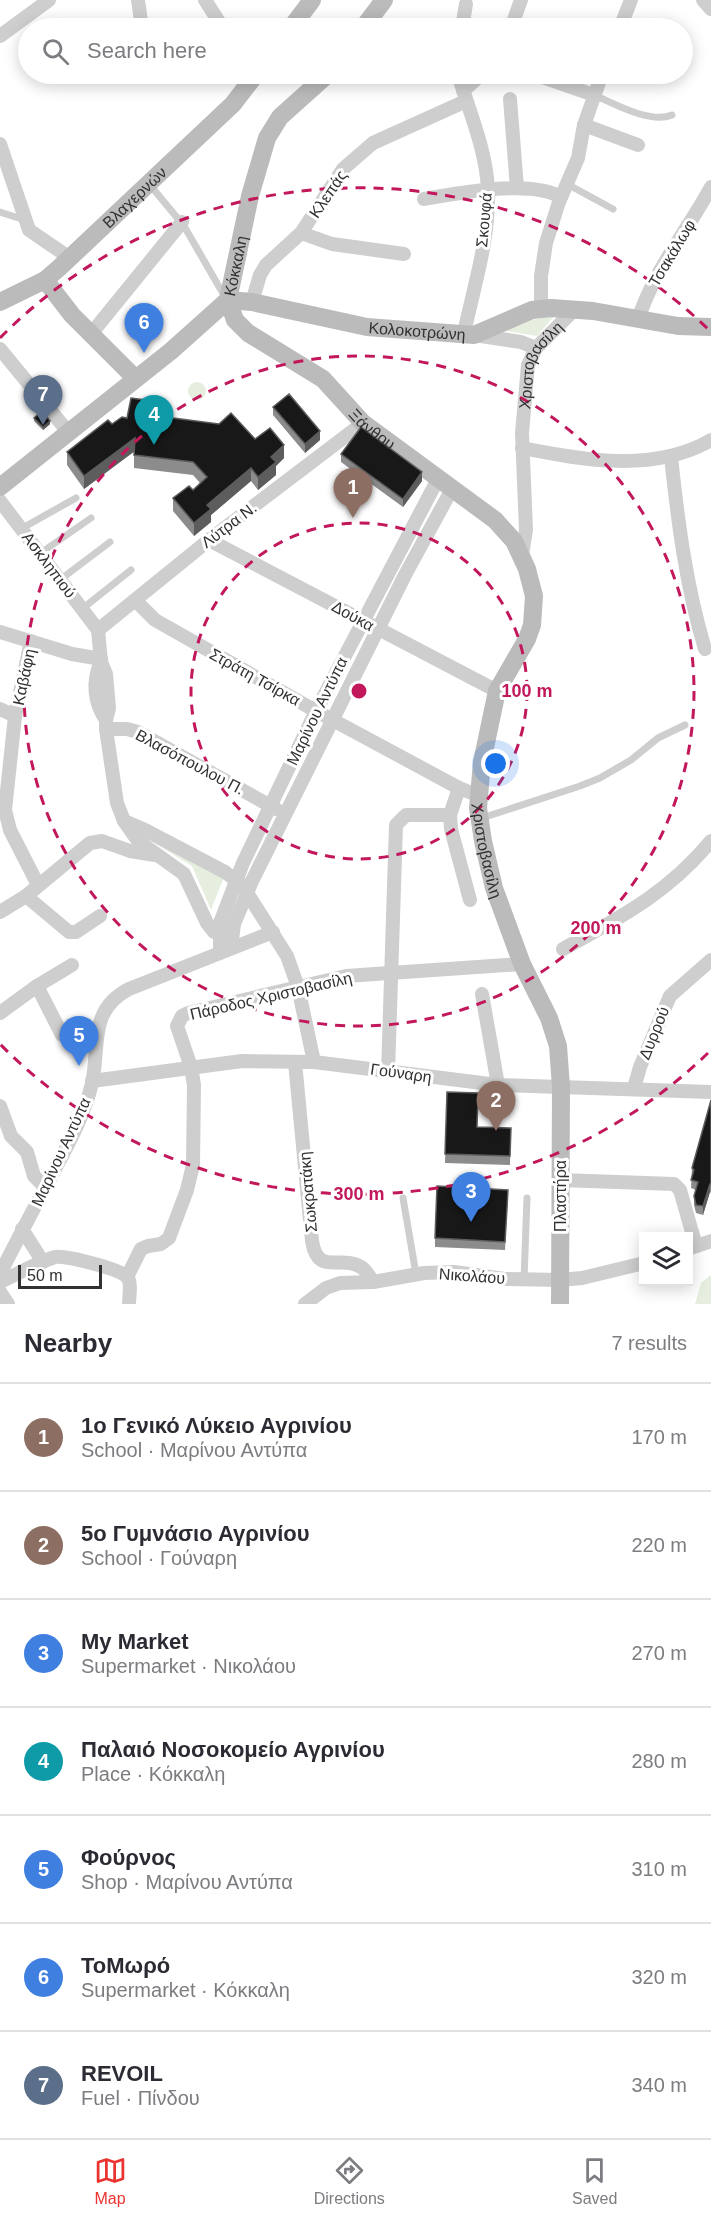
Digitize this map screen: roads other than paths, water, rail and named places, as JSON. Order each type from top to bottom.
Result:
[{"type":"main road","points":[[298,18],[312,0]]},
{"type":"main road","points":[[370,18],[384,0]]},
{"type":"main road","name":"Βλαχερνών","points":[[0,302],[45,280],[70,258],[233,104],[247,84]]},
{"type":"main road","name":"Κόκκαλη","points":[[0,487],[171,351],[228,300],[250,196],[267,138],[280,117],[317,84]]},
{"type":"main road","points":[[45,280],[67,309],[135,378]]},
{"type":"main road","name":"Κολοκοτρώνη","points":[[228,300],[252,302],[367,327],[469,334],[541,308],[575,309],[678,326],[711,327]]},
{"type":"main road","name":"Ξάνθου","points":[[228,300],[232,314],[240,326],[323,378],[363,423],[495,519],[522,555]]},
{"type":"main road","name":"Χριστοβασίλη","points":[[522,555],[534,596],[533,618],[527,639],[497,691],[488,726],[477,795],[479,819],[494,888],[522,964],[555,1032],[560,1060],[561,1088]]},
{"type":"main road","name":"Πλαστήρα","points":[[560,1304],[561,1088]]},
{"type":"street","points":[[24,18],[49,0]]},
{"type":"street","points":[[138,0],[141,18]]},
{"type":"street","points":[[206,0],[217,18]]},
{"type":"street","points":[[515,18],[521,0]]},
{"type":"street","points":[[624,18],[631,0]]},
{"type":"street","points":[[704,0],[711,9]]},
{"type":"street","points":[[464,18],[466,4]]},
{"type":"street","points":[[0,36],[18,23]]},
{"type":"street","name":"Σκουφά","points":[[461,84],[478,137],[488,190],[484,240],[469,334]]},
{"type":"street","name":"Κλεπάς","points":[[252,302],[260,275],[266,265],[301,233],[339,174],[367,147],[465,96],[474,84]]},
{"type":"street","points":[[562,84],[594,95]]},
{"type":"street","points":[[541,308],[544,257],[549,233],[581,146],[584,125],[598,84]]},
{"type":"street","points":[[510,99],[517,188]]},
{"type":"street","points":[[584,125],[638,145]]},
{"type":"street","points":[[0,144],[24,220],[34,235],[70,258]]},
{"type":"street","name":"Τσακάλωφ","points":[[638,320],[649,291],[711,187]]},
{"type":"street","points":[[424,199],[517,188],[548,191],[561,197]]},
{"type":"street","points":[[91,334],[182,222]]},
{"type":"street","points":[[301,233],[332,244],[404,254]]},
{"type":"street","name":"Χριστοβασίλη","points":[[522,555],[526,517],[522,448],[528,365],[536,348],[575,309]]},
{"type":"street","points":[[469,334],[521,342],[536,348]]},
{"type":"street","points":[[0,349],[69,433]]},
{"type":"street","name":"Λύτρα Ν.","points":[[98,630],[209,540],[363,423]]},
{"type":"street","points":[[522,448],[592,460],[671,457],[695,449],[711,440]]},
{"type":"street","points":[[671,457],[687,578],[693,609],[705,649]]},
{"type":"street","name":"Μαρίνου Αντύπα","points":[[225,943],[221,920],[236,879],[270,805],[397,555],[445,484]]},
{"type":"street","name":"Μαρίνου Αντύπα","points":[[225,943],[285,814],[411,562],[445,484]]},
{"type":"street","name":"Ασκληπιού","points":[[0,501],[98,630]]},
{"type":"street","name":"Δούκα","points":[[209,540],[497,691]]},
{"type":"street","points":[[397,555],[411,562]]},
{"type":"street","name":"Στράτη Τσίρκα","points":[[135,600],[155,620],[316,711],[459,788],[477,795]]},
{"type":"street","points":[[98,630],[109,708],[106,724],[117,803],[124,821],[138,841],[184,874],[207,922],[225,943]]},
{"type":"street","points":[[0,632],[101,661]]},
{"type":"street","name":"Καβάφη","points":[[31,641],[15,716],[5,802],[5,832],[38,885]]},
{"type":"street","points":[[0,709],[15,716]]},
{"type":"street","name":"Βλασόπουλου Π.","points":[[106,724],[138,732],[285,814]]},
{"type":"street","points":[[459,788],[450,815],[454,844],[470,900]]},
{"type":"street","name":"Χριστοβασίλη","points":[[388,1072],[393,974],[396,825],[406,815],[450,815]]},
{"type":"street","points":[[124,821],[236,879],[247,892],[287,956],[298,987],[314,1062]]},
{"type":"street","points":[[0,912],[26,896],[82,848],[97,841],[136,852],[157,855]]},
{"type":"street","points":[[563,949],[625,915],[657,894],[711,841]]},
{"type":"street","points":[[26,896],[69,932],[76,932],[100,916]]},
{"type":"street","name":"Μαρίνου Αντύπα","points":[[0,1274],[83,1110],[93,1081],[96,1031],[104,1015],[120,994],[225,943],[273,932]]},
{"type":"street","name":"Δυρρού","points":[[634,1088],[640,1067],[670,996],[711,960]]},
{"type":"street","name":"Πάροδος Χριστοβασίλη","points":[[127,1277],[141,1249],[161,1244],[169,1238],[187,1190],[194,1153],[195,1106],[191,1067],[177,1026],[182,1016],[346,976],[522,964]]},
{"type":"street","points":[[0,1013],[37,986],[72,965]]},
{"type":"street","points":[[37,986],[62,1035],[75,1040],[96,1031]]},
{"type":"street","points":[[482,994],[498,1085]]},
{"type":"street","name":"Γούναρη","points":[[93,1081],[242,1061],[314,1062],[498,1085],[711,1092]]},
{"type":"street","name":"Σωκρατάκη","points":[[295,1062],[315,1253],[325,1262],[350,1263],[361,1267],[373,1282]]},
{"type":"street","points":[[0,1106],[11,1136],[26,1150],[34,1176],[45,1187]]},
{"type":"street","points":[[560,1180],[674,1184],[680,1190],[689,1232]]},
{"type":"street","points":[[22,1229],[43,1262]]},
{"type":"street","points":[[693,1248],[711,1241]]},
{"type":"street","points":[[0,1282],[55,1257],[66,1257],[109,1268],[127,1277],[129,1304]]},
{"type":"street","name":"Νικολάου","points":[[305,1304],[340,1283],[373,1282],[416,1274],[454,1272],[524,1280],[560,1280],[582,1278],[639,1264]]},
{"type":"street","points":[[0,1292],[8,1304]]},
{"type":"lane","points":[[594,95],[646,116],[662,118],[672,115]]},
{"type":"lane","points":[[148,183],[182,222],[220,290],[228,300]]},
{"type":"lane","points":[[567,184],[613,209]]},
{"type":"lane","points":[[0,212],[24,220]]},
{"type":"lane","points":[[26,526],[76,498]]},
{"type":"lane","points":[[45,550],[91,518]]},
{"type":"lane","points":[[65,576],[110,542]]},
{"type":"lane","points":[[87,605],[131,570]]},
{"type":"lane","points":[[479,819],[600,778],[631,760],[658,738],[685,725]]},
{"type":"lane","points":[[524,1280],[527,1197]]},
{"type":"lane","points":[[404,1198],[416,1274]]},
{"type":"place","name":"ΤοΜωρό","points":[[144,353]]},
{"type":"place","name":"REVOIL","points":[[43,425]]},
{"type":"place","name":"Παλαιό Νοσοκομείο Αγρινίου","points":[[154,445]]},
{"type":"place","name":"1ο Γενικό Λύκειο Αγρινίου","points":[[353,518]]},
{"type":"place","name":"Φούρνος","points":[[79,1066]]},
{"type":"place","name":"5ο Γυμνάσιο Αγρινίου","points":[[496,1131]]},
{"type":"place","name":"My Market","points":[[471,1222]]}]
